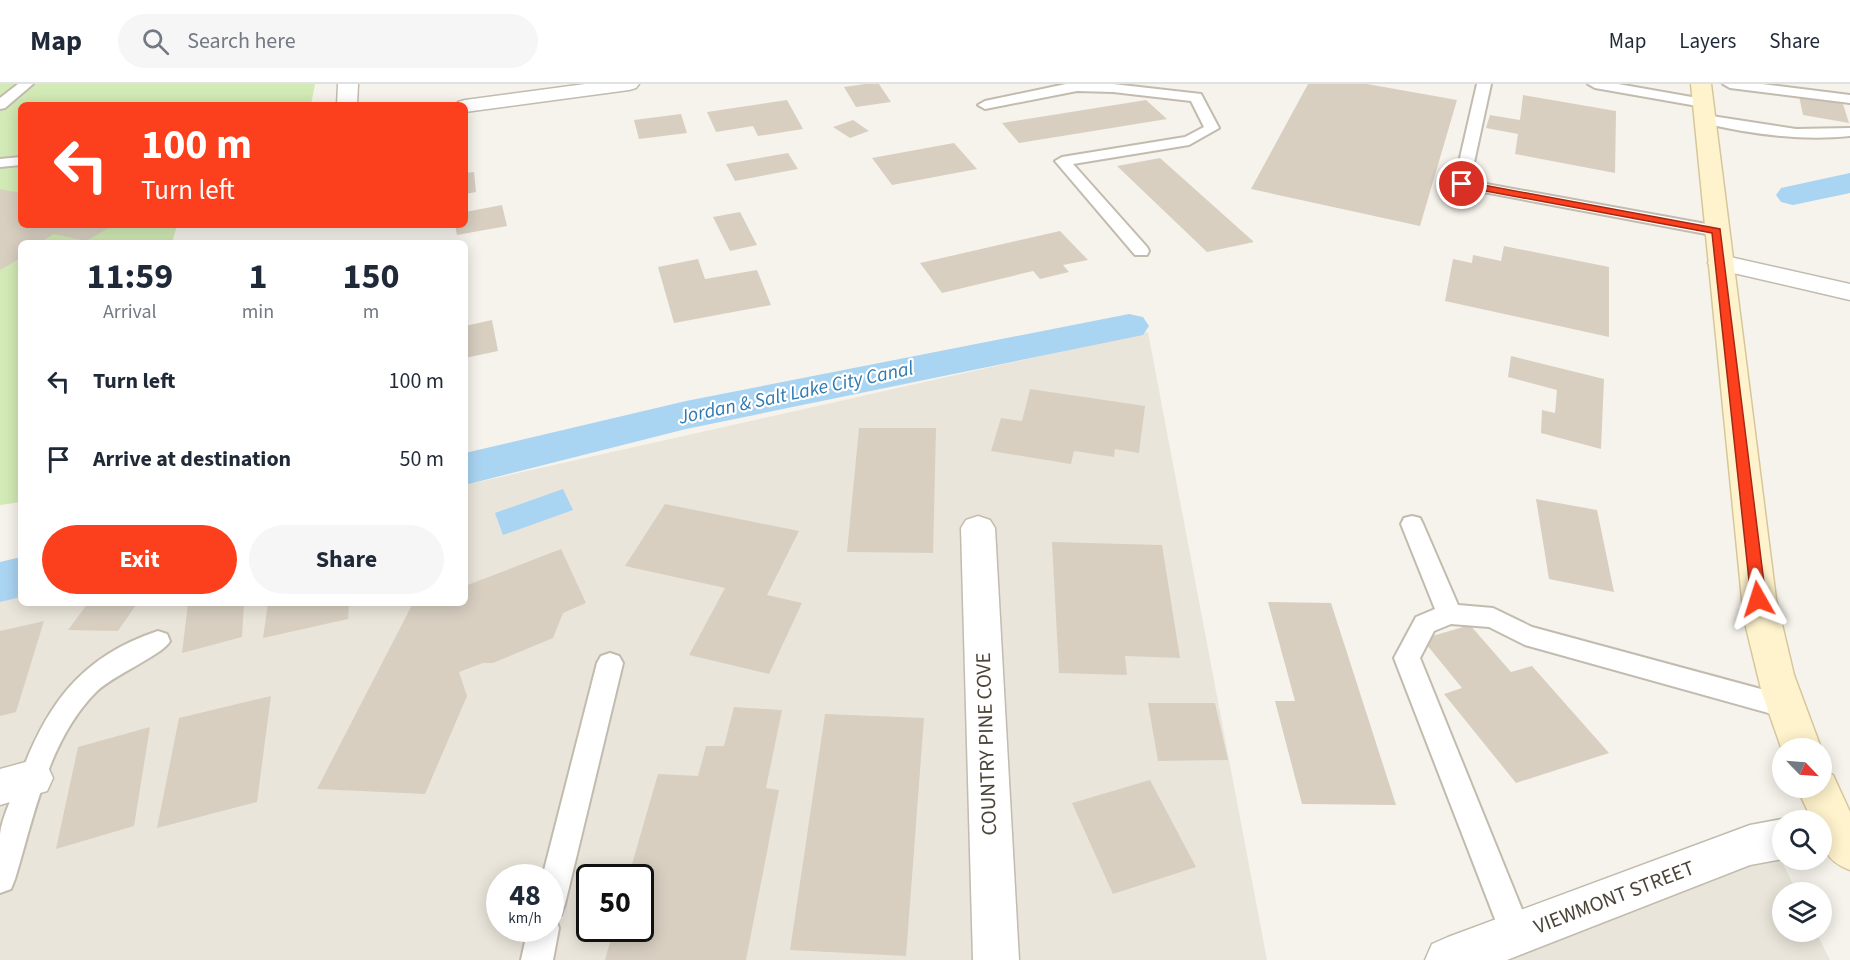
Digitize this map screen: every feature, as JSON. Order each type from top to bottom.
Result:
[{"type":"main road","points":[[1703,102],[1758,599],[1766,645],[1783,706],[1797,738]]},
{"type":"main road","points":[[1822,798],[1836,836]]},
{"type":"street","points":[[347,102],[348,84]]},
{"type":"street","points":[[468,106],[629,84]]},
{"type":"street","points":[[1720,263],[1850,292]]},
{"type":"street","name":"COUNTRY PINE COVE","points":[[978,528],[996,960]]},
{"type":"street","name":"VIEWMONT STREET","points":[[1448,960],[1750,845],[1772,841]]},
{"type":"lane","points":[[0,105],[26,84]]},
{"type":"lane","points":[[1484,84],[1462,184],[1717,231]]},
{"type":"lane","points":[[1595,84],[1703,102],[1782,130],[1850,132]]},
{"type":"lane","points":[[1730,84],[1850,99]]},
{"type":"lane","points":[[985,105],[1075,86],[1196,97],[1212,128],[1189,141],[1062,161],[1141,251]]},
{"type":"lane","points":[[0,163],[18,161]]},
{"type":"lane","points":[[1412,524],[1449,614]]},
{"type":"lane","points":[[1516,934],[1407,658],[1425,624],[1449,614],[1493,618],[1525,635],[1783,706]]},
{"type":"lane","points":[[0,879],[17,782],[65,708],[88,683],[127,657],[158,641]]},
{"type":"lane","points":[[560,864],[610,663]]},
{"type":"lane","points":[[537,960],[541,942]]},
{"type":"shaded area","points":[[1148,332],[1267,960],[0,960],[0,589],[18,585],[18,606],[468,606],[468,484]]},
{"type":"shaded area","points":[[1772,847],[1772,870],[1786,870],[1792,882],[1772,882],[1772,942],[1821,942],[1830,960],[1440,960]]},
{"type":"green space","points":[[0,84],[315,84],[312,102],[18,102],[18,228],[176,228],[173,240],[18,240],[18,502],[0,505]]},
{"type":"water","points":[[563,489],[573,510],[503,535],[495,513]]},
{"type":"building","points":[[879,84],[891,102],[856,107],[844,87]]},
{"type":"building","points":[[1308,84],[1367,84],[1457,100],[1420,226],[1251,189]]},
{"type":"building","points":[[1523,95],[1616,111],[1615,173],[1515,154],[1518,134],[1486,128],[1490,115],[1520,120]]},
{"type":"building","points":[[1799,96],[1843,104],[1849,123],[1803,115]]},
{"type":"building","points":[[787,100],[803,129],[758,136],[753,126],[716,132],[707,112]]},
{"type":"building","points":[[1146,100],[1167,119],[1019,143],[1002,123]]},
{"type":"building","points":[[681,114],[687,133],[639,139],[634,120]]},
{"type":"building","points":[[853,120],[869,131],[850,138],[833,127]]},
{"type":"building","points":[[954,143],[977,169],[892,185],[872,158]]},
{"type":"building","points":[[788,153],[798,169],[735,181],[726,164]]},
{"type":"building","points":[[1160,158],[1254,242],[1207,252],[1117,166]]},
{"type":"building","points":[[474,172],[476,192],[468,193],[468,173]]},
{"type":"building","points":[[0,189],[18,192],[18,228],[109,228],[88,240],[54,234],[44,240],[18,240],[18,260],[0,270]]},
{"type":"building","points":[[502,205],[507,226],[457,235],[456,228],[468,228],[468,211]]},
{"type":"building","points":[[740,212],[757,245],[730,251],[713,217]]},
{"type":"building","points":[[1060,231],[1088,260],[1063,265],[1069,272],[1040,279],[1033,271],[942,293],[920,263]]},
{"type":"building","points":[[1504,246],[1609,267],[1609,337],[1445,301],[1453,259],[1472,263],[1473,255],[1501,261]]},
{"type":"building","points":[[698,259],[705,279],[757,270],[771,305],[674,323],[658,267]]},
{"type":"building","points":[[492,320],[498,351],[468,357],[468,325]]},
{"type":"building","points":[[1511,356],[1604,379],[1601,449],[1541,433],[1542,410],[1555,413],[1557,390],[1508,377]]},
{"type":"building","points":[[1030,389],[1145,406],[1139,453],[1115,449],[1114,457],[1074,451],[1071,464],[991,451],[1001,418],[1022,421]]},
{"type":"building","points":[[859,428],[936,428],[933,553],[847,552]]},
{"type":"building","points":[[1536,499],[1597,510],[1614,592],[1549,579]]},
{"type":"building","points":[[665,504],[799,531],[767,595],[802,603],[769,674],[689,655],[725,588],[625,566]]},
{"type":"building","points":[[1052,542],[1162,545],[1180,658],[1125,656],[1127,675],[1059,673]]},
{"type":"building","points":[[561,549],[586,603],[563,613],[553,638],[493,663],[483,663],[459,672],[467,696],[425,794],[317,789],[411,606],[468,606],[468,585]]},
{"type":"building","points":[[1268,602],[1331,603],[1396,805],[1302,804],[1275,701],[1295,701]]},
{"type":"building","points":[[86,606],[135,606],[118,631],[68,630]]},
{"type":"building","points":[[188,606],[244,606],[242,637],[182,653]]},
{"type":"building","points":[[268,606],[349,606],[348,619],[263,638]]},
{"type":"building","points":[[44,621],[16,712],[0,716],[0,631]]},
{"type":"building","points":[[1470,625],[1511,672],[1532,666],[1609,753],[1516,783],[1444,694],[1462,688],[1422,639]]},
{"type":"building","points":[[271,696],[257,802],[157,828],[179,718]]},
{"type":"building","points":[[1148,703],[1215,703],[1228,760],[1158,761]]},
{"type":"building","points":[[734,707],[782,710],[766,788],[779,790],[746,960],[605,960],[610,942],[654,942],[654,864],[632,864],[658,774],[698,776],[706,746],[724,746]]},
{"type":"building","points":[[825,714],[924,718],[906,956],[790,950]]},
{"type":"building","points":[[150,727],[134,826],[56,849],[78,747]]},
{"type":"building","points":[[1150,780],[1196,867],[1113,894],[1072,803]]},
{"type":"waterway","name":"Jordan & Salt Lake City Canal","points":[[1793,195],[1850,183]]},
{"type":"waterway","name":"Jordan & Salt Lake City Canal","points":[[468,468],[686,415],[1129,326]]},
{"type":"waterway","name":"Jordan & Salt Lake City Canal","points":[[0,582],[18,578]]},
{"type":"route","points":[[1462,184],[1717,231],[1758,599]]}]
